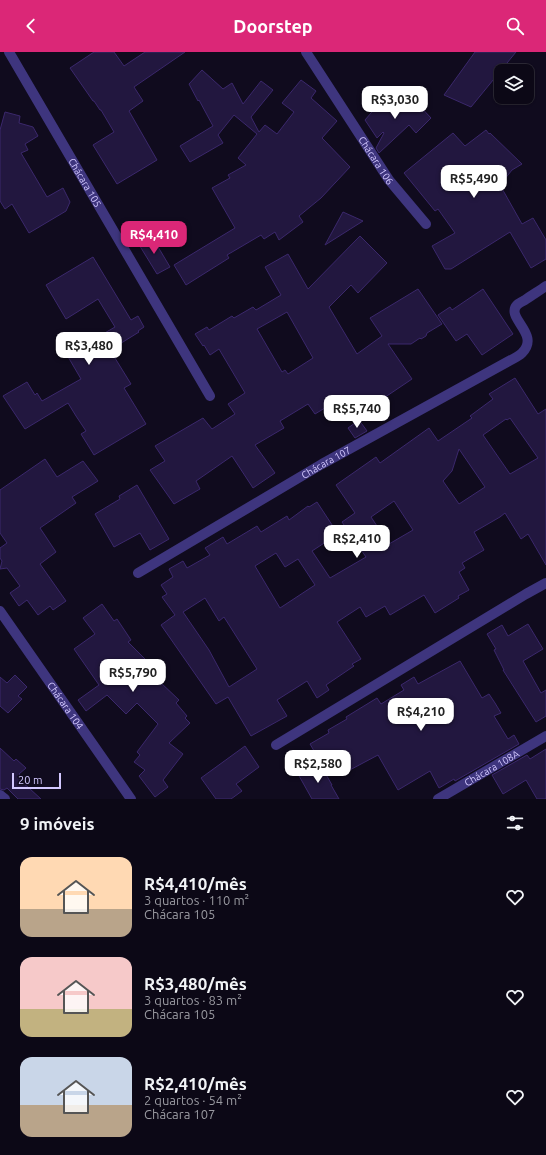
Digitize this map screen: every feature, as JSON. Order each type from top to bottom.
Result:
[{"type":"street","name":"Chácara 105","points":[[9,52],[210,396]]},
{"type":"street","name":"Chácara 106","points":[[306,52],[389,180],[426,224]]},
{"type":"street","name":"Chácara 107","points":[[138,573],[322,464],[522,353],[526,347],[528,339],[516,317],[514,310],[517,305],[546,286]]},
{"type":"street","points":[[276,745],[546,583]]},
{"type":"street","name":"Chácara 104","points":[[0,612],[131,799]]},
{"type":"street","name":"Chácara 108A","points":[[438,799],[546,736]]},
{"type":"street","points":[[0,795],[5,799]]},
{"type":"building","points":[[94,52],[114,52],[124,66],[145,52],[185,52],[134,87],[143,101],[129,111],[157,160],[117,184],[93,145],[114,132],[101,110],[70,68]]},
{"type":"building","points":[[475,52],[516,52],[506,64],[494,64],[494,79],[471,107],[444,95]]},
{"type":"building","points":[[202,70],[223,89],[232,83],[243,104],[261,81],[273,90],[251,117],[259,132],[265,125],[277,134],[294,112],[282,103],[301,80],[316,91],[311,98],[337,121],[322,138],[350,167],[321,198],[299,216],[303,222],[279,240],[275,232],[264,239],[261,235],[227,255],[229,258],[186,285],[174,265],[235,228],[212,188],[230,178],[228,175],[246,165],[238,158],[257,134],[234,115],[218,135],[223,143],[190,162],[180,146],[213,126],[189,84]]},
{"type":"building","points":[[388,93],[406,111],[416,102],[431,118],[416,133],[409,125],[379,153],[376,148],[384,133],[383,132],[377,138],[365,120]]},
{"type":"building","points":[[5,112],[20,116],[19,123],[33,127],[38,136],[25,144],[28,150],[21,153],[47,197],[63,188],[70,202],[66,211],[29,233],[12,204],[5,209],[0,201],[0,130]]},
{"type":"building","points":[[486,130],[522,164],[512,170],[500,185],[522,224],[533,218],[546,240],[546,259],[531,268],[510,232],[451,269],[445,269],[432,246],[455,233],[438,209],[435,211],[404,173],[453,133],[465,146]]},
{"type":"building","points":[[343,212],[363,221],[325,245]]},
{"type":"building","points":[[151,235],[170,267],[157,274],[138,243]]},
{"type":"building","points":[[360,236],[387,263],[358,293],[351,285],[329,307],[357,354],[382,336],[370,318],[418,289],[442,324],[427,333],[426,336],[411,344],[388,344],[412,379],[369,408],[371,411],[358,419],[343,397],[315,414],[308,404],[280,421],[284,428],[255,445],[275,473],[253,488],[232,456],[196,481],[200,489],[174,504],[150,470],[165,461],[155,446],[203,418],[212,429],[235,414],[228,404],[245,393],[219,349],[210,355],[195,334],[207,327],[209,330],[232,316],[234,318],[253,307],[256,310],[281,295],[265,267],[288,254],[308,289]],"holes":[[[287,312],[313,358],[288,374],[285,370],[282,372],[257,329]]]},
{"type":"building","points":[[93,257],[131,320],[138,316],[144,327],[138,331],[139,332],[110,350],[131,384],[124,388],[146,424],[94,455],[81,434],[86,431],[68,403],[25,429],[3,396],[27,382],[35,395],[37,393],[42,401],[81,379],[67,355],[115,327],[98,299],[66,319],[46,285]]},
{"type":"building","points":[[483,289],[513,334],[482,355],[467,334],[456,341],[438,315],[450,307],[452,310]]},
{"type":"building","points":[[515,378],[538,414],[546,409],[546,565],[528,534],[521,539],[505,513],[474,532],[484,550],[462,563],[465,568],[459,572],[469,590],[435,613],[424,595],[390,615],[385,606],[366,617],[360,607],[337,622],[361,659],[352,664],[354,666],[326,685],[329,690],[317,698],[307,681],[277,700],[287,716],[251,736],[228,697],[216,704],[161,625],[175,615],[162,597],[167,594],[161,585],[173,577],[169,569],[183,561],[187,568],[210,555],[205,548],[223,537],[227,544],[257,526],[261,532],[287,516],[289,520],[308,506],[309,507],[317,502],[338,534],[312,551],[330,578],[366,557],[342,522],[355,513],[336,485],[376,457],[380,463],[429,428],[438,441],[472,418],[470,416],[493,399],[489,394]],"holes":[[[510,418],[538,458],[510,474],[483,435],[506,419],[507,420]],[[459,449],[485,487],[459,504],[443,481],[452,471]],[[394,501],[413,530],[389,544],[371,517]],[[276,553],[285,567],[298,559],[315,585],[280,608],[255,566]],[[205,598],[219,621],[224,617],[257,669],[229,687],[209,650],[183,612]]]},
{"type":"building","points":[[359,420],[367,431],[355,438],[348,428]]},
{"type":"building","points":[[45,459],[57,477],[83,461],[98,481],[72,497],[76,503],[40,528],[56,552],[40,564],[66,601],[53,610],[50,606],[38,615],[27,600],[19,606],[10,593],[20,586],[7,568],[0,569],[2,561],[0,558],[0,548],[7,543],[0,533],[0,490]]},
{"type":"building","points":[[137,485],[169,539],[150,550],[140,533],[114,547],[95,514],[120,499],[119,496]]},
{"type":"building","points":[[102,604],[114,621],[117,619],[131,640],[128,642],[163,677],[159,681],[179,700],[176,703],[187,716],[185,718],[190,723],[169,743],[183,754],[163,780],[168,787],[155,797],[139,776],[145,770],[134,762],[140,755],[137,752],[158,724],[137,703],[126,714],[107,695],[86,711],[78,700],[99,685],[74,649],[95,634],[83,618]]},
{"type":"building","points":[[528,624],[543,649],[523,661],[541,693],[546,690],[546,716],[536,722],[503,670],[494,650],[496,649],[487,634],[502,625],[508,636]]},
{"type":"building","points":[[460,661],[482,698],[489,694],[495,703],[501,713],[494,716],[508,739],[514,735],[519,744],[455,781],[454,779],[439,788],[430,771],[398,790],[378,755],[346,772],[324,768],[310,744],[329,733],[328,730],[347,719],[346,717],[377,698],[381,704],[404,690],[401,685],[414,677],[418,684]]},
{"type":"building","points":[[15,675],[27,687],[18,696],[22,699],[8,713],[0,706],[0,677],[7,683]]},
{"type":"building","points":[[245,746],[259,767],[236,784],[242,791],[231,799],[216,799],[201,778]]},
{"type":"building","points":[[0,748],[14,761],[16,759],[26,768],[19,774],[20,775],[18,778],[41,799],[18,799],[7,788],[4,790],[0,789]]},
{"type":"building","points":[[546,749],[546,799],[537,799],[526,780],[503,794],[492,775],[527,755],[530,759]]},
{"type":"building","points":[[320,764],[339,799],[312,799],[298,774]]}]
